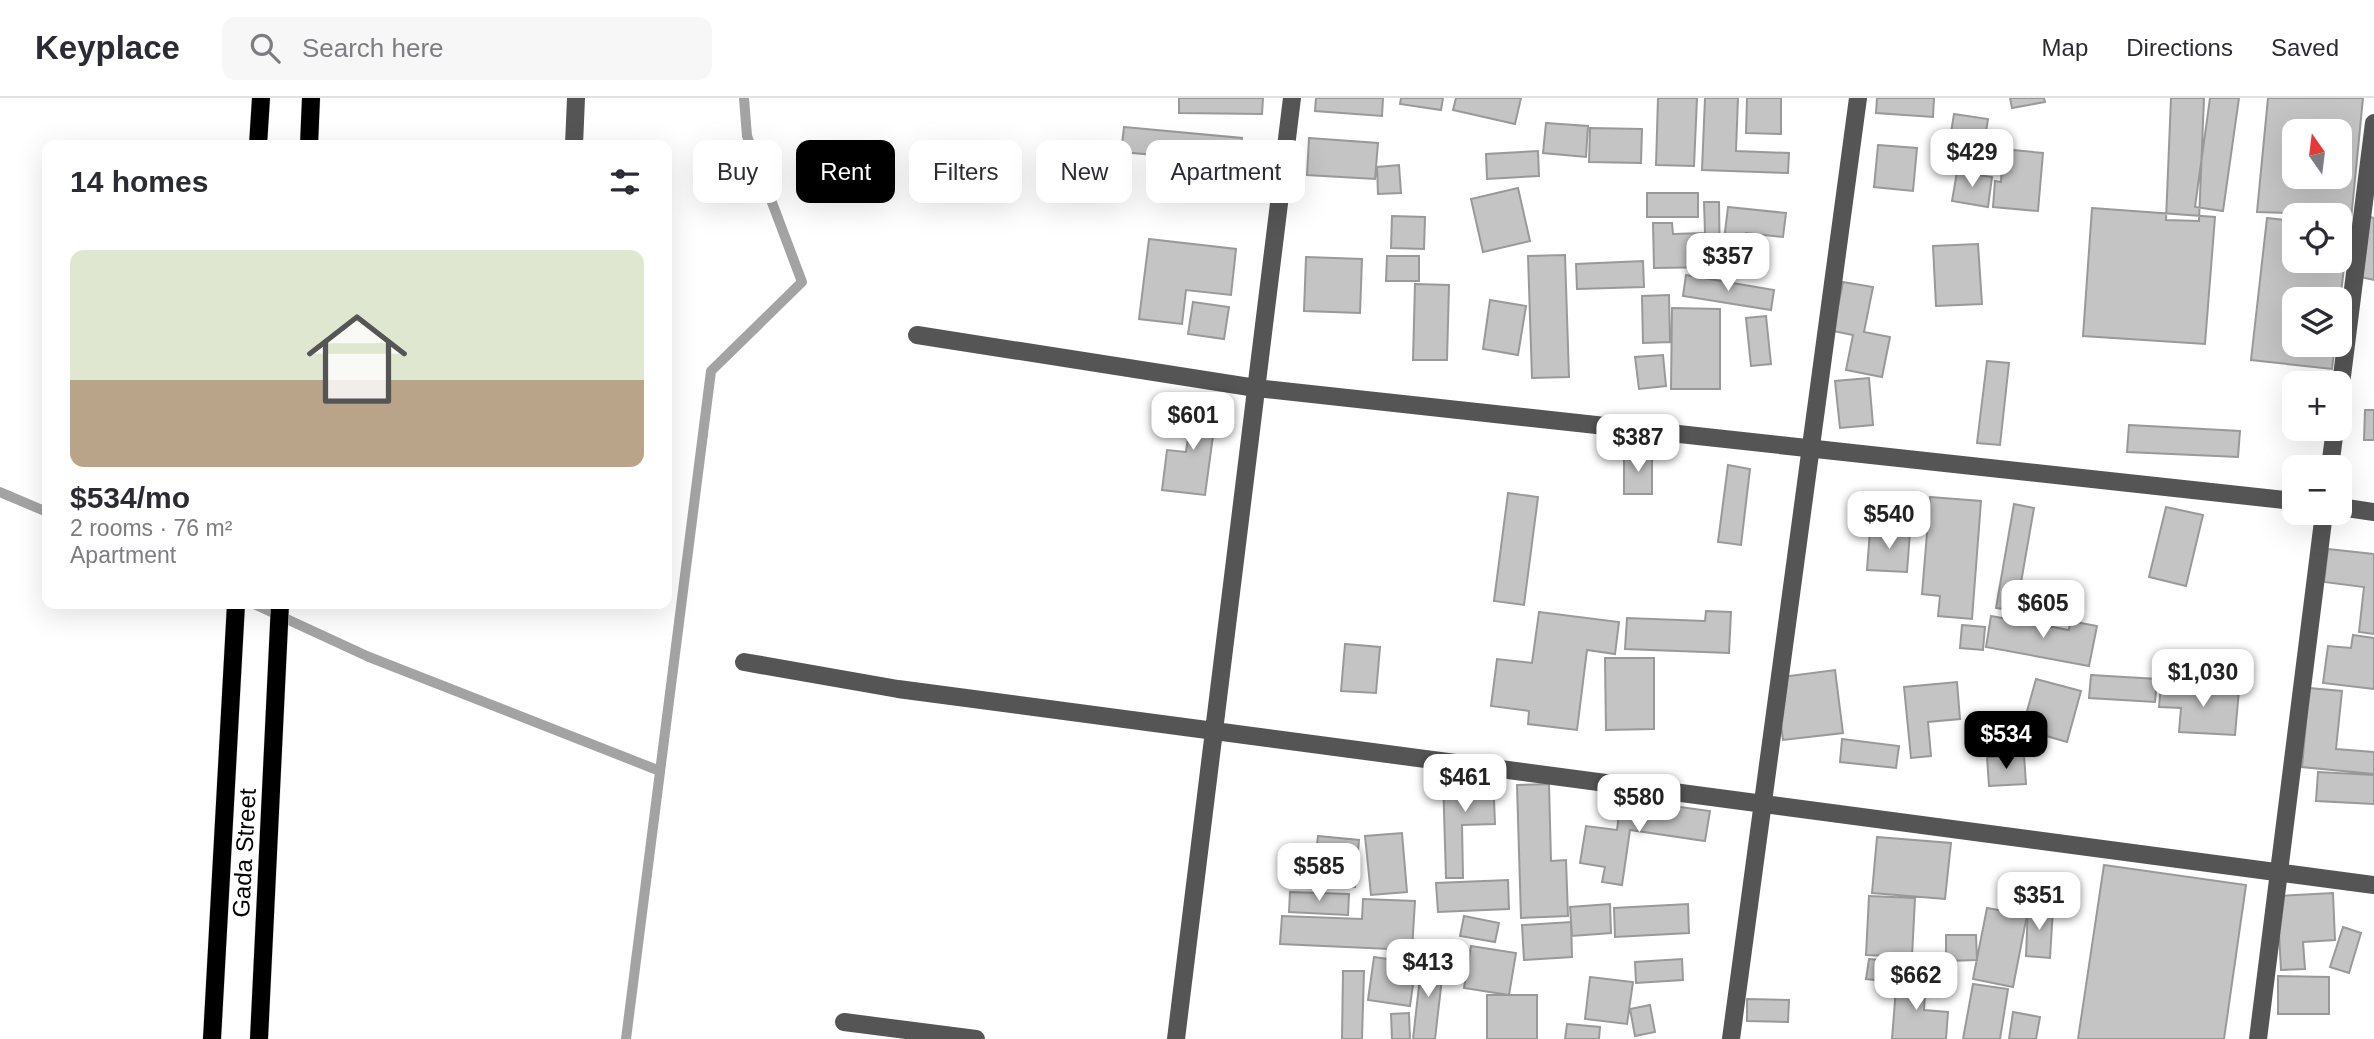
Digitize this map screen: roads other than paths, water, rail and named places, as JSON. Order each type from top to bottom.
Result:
[{"type":"main road","points":[[258,140],[261,98]]},
{"type":"main road","points":[[309,140],[311,98]]},
{"type":"main road","points":[[212,1039],[236,609]]},
{"type":"main road","name":"Gada Street","points":[[259,1039],[280,609]]},
{"type":"street","points":[[574,140],[576,98]]},
{"type":"street","points":[[1176,1039],[1292,98]]},
{"type":"street","points":[[1731,1039],[1858,98]]},
{"type":"street","points":[[2343,371],[2374,123]]},
{"type":"street","points":[[917,335],[1256,388],[2282,500]]},
{"type":"street","points":[[2352,509],[2374,512]]},
{"type":"street","points":[[2258,1039],[2323,525]]},
{"type":"street","points":[[744,662],[898,689],[2374,885]]},
{"type":"street","points":[[844,1022],[975,1039]]},
{"type":"waterway","points":[[626,1039],[711,371],[802,282],[747,136],[744,98]]},
{"type":"waterway","points":[[0,492],[42,510]]},
{"type":"waterway","points":[[265,609],[369,657],[660,771]]}]
